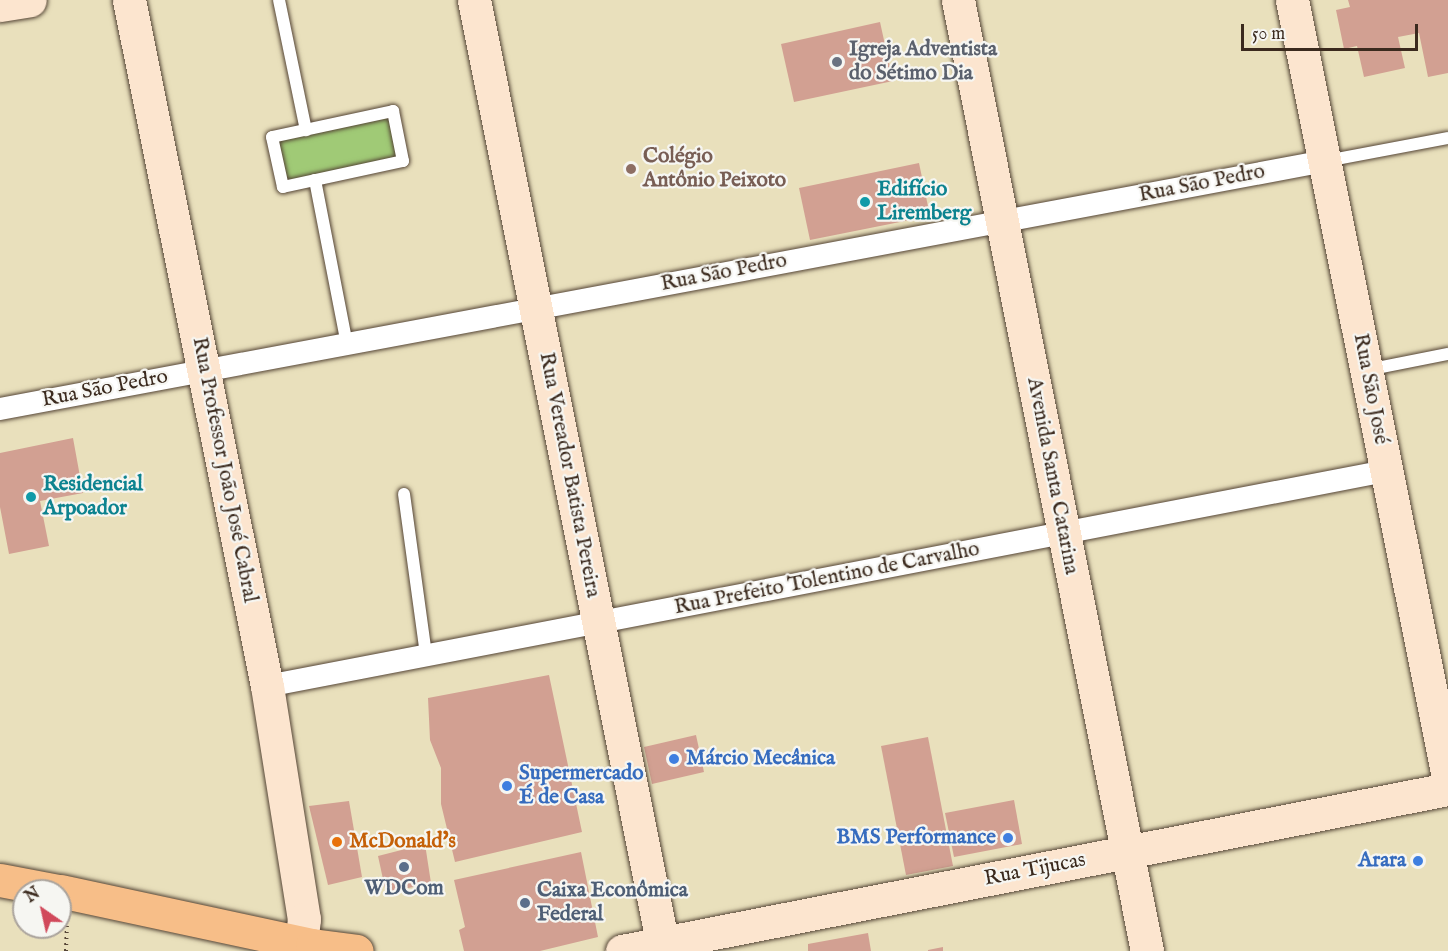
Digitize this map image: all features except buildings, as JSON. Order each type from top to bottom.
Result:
[{"type":"main road","points":[[72,894],[301,947],[357,951]]},
{"type":"street","points":[[0,5],[30,0]]},
{"type":"street","name":"Rua Professor João José Cabral","points":[[129,0],[267,686],[303,919],[301,947]]},
{"type":"street","name":"Rua Vereador Batista Pereira","points":[[474,0],[663,947]]},
{"type":"street","name":"Avenida Santa Catarina","points":[[958,0],[1147,951]]},
{"type":"street","name":"Rua São José","points":[[1292,0],[1448,777]]},
{"type":"street","name":"Rua São Pedro","points":[[0,409],[1324,161]]},
{"type":"street","name":"Rua Prefeito Tolentino de Carvalho","points":[[267,686],[1386,471]]},
{"type":"street","name":"Rua Tijucas","points":[[622,951],[663,947],[1448,789]]},
{"type":"lane","points":[[279,0],[306,130]]},
{"type":"lane","points":[[393,111],[404,161],[315,180],[283,188],[272,137],[393,111]]},
{"type":"lane","name":"Rua São Pedro","points":[[1324,161],[1448,138]]},
{"type":"lane","points":[[315,180],[347,344]]},
{"type":"lane","points":[[1366,370],[1448,354]]},
{"type":"lane","points":[[404,494],[426,656]]},
{"type":"green space","points":[[388,117],[397,157],[287,181],[278,141]]},
{"type":"place","name":"Igreja Adventista do Sétimo Dia","points":[[837,62]]},
{"type":"place","name":"Colégio Antônio Peixoto","points":[[631,169]]},
{"type":"place","name":"Edifício Liremberg","points":[[865,202]]},
{"type":"place","name":"Residencial Arpoador","points":[[31,497]]},
{"type":"place","name":"Márcio Mecânica","points":[[674,759]]},
{"type":"place","name":"Supermercado É de Casa","points":[[507,786]]},
{"type":"place","name":"BMS Performance","points":[[1008,838]]},
{"type":"place","name":"McDonald's","points":[[337,842]]},
{"type":"place","name":"Arara","points":[[1418,861]]},
{"type":"place","name":"WDCom","points":[[404,867]]},
{"type":"place","name":"Caixa Econômica Federal","points":[[525,903]]}]
